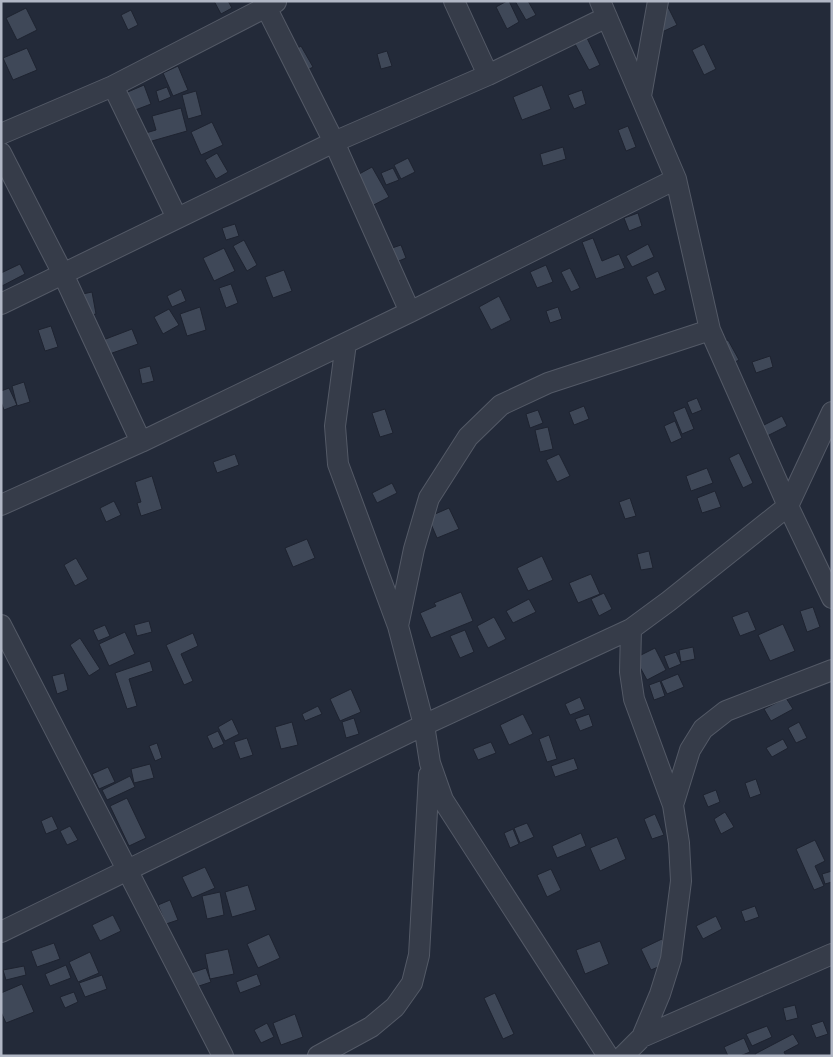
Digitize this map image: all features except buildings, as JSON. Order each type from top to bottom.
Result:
[{"type":"street","points":[[454,1],[488,74]]},
{"type":"street","points":[[641,96],[658,1]]},
{"type":"street","points":[[1,134],[113,86],[268,3],[334,142],[410,312]]},
{"type":"street","points":[[1,304],[334,142],[488,74],[604,9],[676,180],[710,330],[788,506],[832,598]]},
{"type":"street","points":[[113,86],[177,218]]},
{"type":"street","points":[[1,154],[63,274],[141,442]]},
{"type":"street","points":[[1,505],[141,442],[410,312],[676,180]]},
{"type":"street","points":[[398,626],[414,548],[429,498],[468,436],[501,405],[548,383],[710,330]]},
{"type":"street","points":[[346,343],[334,426],[338,464],[398,626],[424,725],[430,763],[443,800],[454,820],[608,1056]]},
{"type":"street","points":[[1,932],[424,725],[631,629],[669,602],[788,506],[832,412]]},
{"type":"street","points":[[1,625],[223,1056]]},
{"type":"street","points":[[631,629],[630,672],[634,699],[673,805],[679,843],[681,881],[671,958],[660,994],[642,1037]]},
{"type":"street","points":[[673,805],[690,750],[703,729],[726,711],[832,670]]},
{"type":"street","points":[[318,1056],[371,1026],[395,1007],[412,983],[419,955],[430,763]]},
{"type":"street","points":[[623,1056],[642,1037],[832,954]]}]
